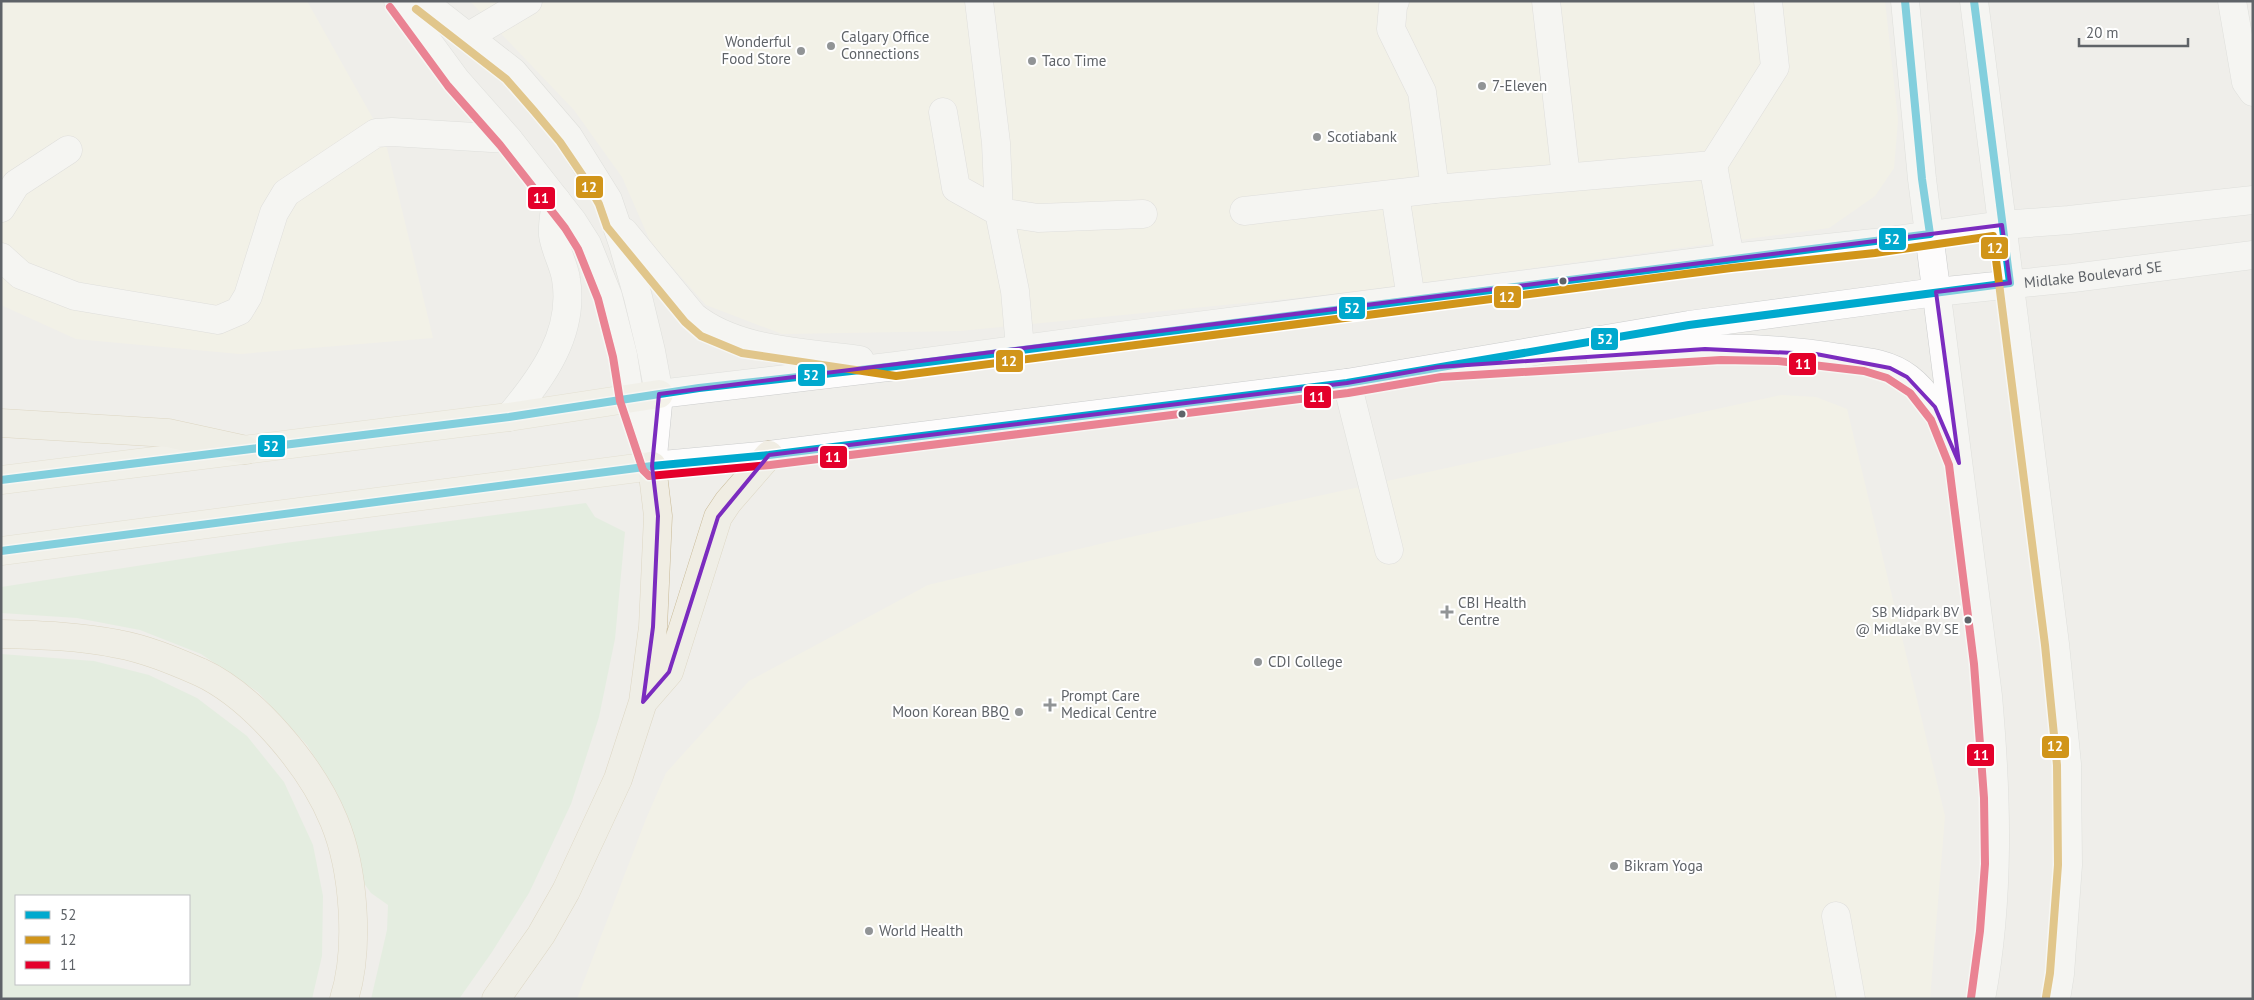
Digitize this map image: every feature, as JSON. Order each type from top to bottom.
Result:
[{"type":"highway","points":[[1,423],[168,433],[246,450]]},
{"type":"highway","points":[[643,702],[669,672],[718,517],[728,502],[769,455]]},
{"type":"highway","points":[[496,999],[542,935],[566,891],[618,780],[643,702],[653,627],[658,516],[652,466]]},
{"type":"highway","points":[[1,634],[88,639],[146,651],[201,673],[227,689],[256,712],[280,736],[320,792],[335,822],[344,853],[351,891],[353,957],[344,999]]},
{"type":"main road","points":[[1,480],[509,417],[659,394]]},
{"type":"main road","name":"Midlake Boulevard SE","points":[[1,551],[652,466]]},
{"type":"street","points":[[398,1],[456,80],[508,139],[556,200],[587,244],[608,296],[623,355],[630,399],[652,466]]},
{"type":"street","points":[[422,1],[513,72],[568,136],[608,200],[638,297],[659,394],[652,466]]},
{"type":"street","points":[[469,36],[528,1]]},
{"type":"street","points":[[979,1],[996,143],[999,212],[1015,291],[1020,348]]},
{"type":"street","points":[[1395,1],[1392,29],[1422,92],[1435,188]]},
{"type":"street","points":[[1546,1],[1566,177]]},
{"type":"street","points":[[1730,258],[1713,165],[1775,67],[1768,1]]},
{"type":"street","points":[[1905,1],[1922,179],[1988,696],[1994,774],[1996,828],[1993,899],[1988,964],[1981,999]]},
{"type":"street","points":[[1974,1],[2054,634],[2067,764],[2068,865],[2060,974],[2056,999]]},
{"type":"street","points":[[2232,1],[2246,82],[2253,92]]},
{"type":"street","points":[[943,112],[956,188],[999,212],[1038,218],[1143,214]]},
{"type":"street","points":[[1,257],[21,275],[75,296],[218,320],[239,311],[248,296],[274,212],[286,193],[376,133],[392,132],[508,139]]},
{"type":"street","points":[[1,208],[16,184],[68,150]]},
{"type":"street","points":[[1244,211],[1435,188],[1713,165]]},
{"type":"street","points":[[1395,194],[1411,299]]},
{"type":"street","points":[[509,417],[530,392],[553,355],[562,335],[568,301],[566,279],[554,235],[556,200]]},
{"type":"street","points":[[659,394],[896,366],[1020,348],[1730,258],[1874,243],[2002,225],[2069,220],[2253,200]]},
{"type":"street","points":[[615,221],[693,316],[706,327],[745,343],[896,366]]},
{"type":"street","name":"Midlake Boulevard SE","points":[[652,466],[769,455],[1347,383],[1689,325],[1936,292],[2073,278],[2253,255]]},
{"type":"street","points":[[1438,368],[1705,349],[1816,354],[1870,362],[1890,368],[1908,377],[1936,406],[1952,440],[1959,463]]},
{"type":"street","points":[[1347,383],[1389,550]]},
{"type":"street","points":[[1836,916],[1851,999]]},
{"type":"highlighted area","points":[[2002,225],[2010,283],[1936,292],[1959,463],[1935,407],[1907,377],[1890,368],[1816,354],[1705,349],[1438,367],[1347,383],[769,455],[718,517],[669,672],[643,702],[653,627],[658,516],[652,466],[659,394]]},
{"type":"shaded area","points":[[1,1],[307,1],[385,140],[433,338],[240,354],[76,339],[1,305]]},
{"type":"shaded area","points":[[470,1],[1885,1],[1898,120],[1894,168],[1875,196],[1829,228],[1355,292],[960,331],[782,334],[706,305],[651,243],[622,177],[574,110]]},
{"type":"shaded area","points":[[1781,395],[1816,397],[1847,409],[1945,816],[1930,999],[577,999],[646,819],[666,773],[749,681],[928,585],[1117,540]]},
{"type":"green space","points":[[586,503],[595,517],[625,532],[615,639],[599,717],[571,804],[529,893],[492,952],[459,999],[371,999],[387,930],[388,905],[371,893],[363,882],[359,859],[337,793],[307,745],[258,692],[201,654],[140,630],[77,618],[1,613],[1,587],[285,543]]},
{"type":"green space","points":[[1,654],[94,661],[149,675],[197,698],[247,736],[284,782],[313,845],[323,896],[322,956],[312,999],[1,999]]},
{"type":"transit line","name":"52","points":[[1,480],[509,417],[699,388],[896,366],[1930,234],[1922,179],[1905,1]]},
{"type":"transit line","name":"52","points":[[1,551],[652,466],[769,455],[1347,383],[1689,325],[2010,283],[1974,1]]},
{"type":"transit line","name":"11","points":[[390,7],[448,86],[500,145],[565,228],[578,249],[598,299],[613,357],[620,401],[643,470],[649,476],[770,465],[1348,393],[1441,377],[1721,360],[1778,361],[1864,371],[1887,378],[1910,393],[1931,420],[1949,465],[1974,664],[1984,798],[1985,864],[1980,931],[1971,998]]},
{"type":"transit line","name":"12","points":[[416,9],[506,79],[534,111],[560,142],[583,176],[599,204],[607,227],[685,322],[701,336],[742,353],[896,376],[1731,268],[1875,253],[1993,236],[2045,645],[2057,765],[2058,865],[2050,973],[2046,997]]},
{"type":"place","name":"Calgary Office Connections","points":[[831,46]]},
{"type":"place","name":"Wonderful Food Store","points":[[801,51]]},
{"type":"place","name":"Taco Time","points":[[1032,61]]},
{"type":"place","name":"7-Eleven","points":[[1482,86]]},
{"type":"place","name":"Scotiabank","points":[[1317,137]]},
{"type":"place","name":"CBI Health Centre","points":[[1447,612]]},
{"type":"place","name":"SB Midpark BV @ Midlake BV SE","points":[[1968,620]]},
{"type":"place","name":"CDI College","points":[[1258,662]]},
{"type":"place","name":"Prompt Care Medical Centre","points":[[1050,705]]},
{"type":"place","name":"Moon Korean BBQ","points":[[1019,712]]},
{"type":"place","name":"Bikram Yoga","points":[[1614,866]]},
{"type":"place","name":"World Health","points":[[869,931]]}]
